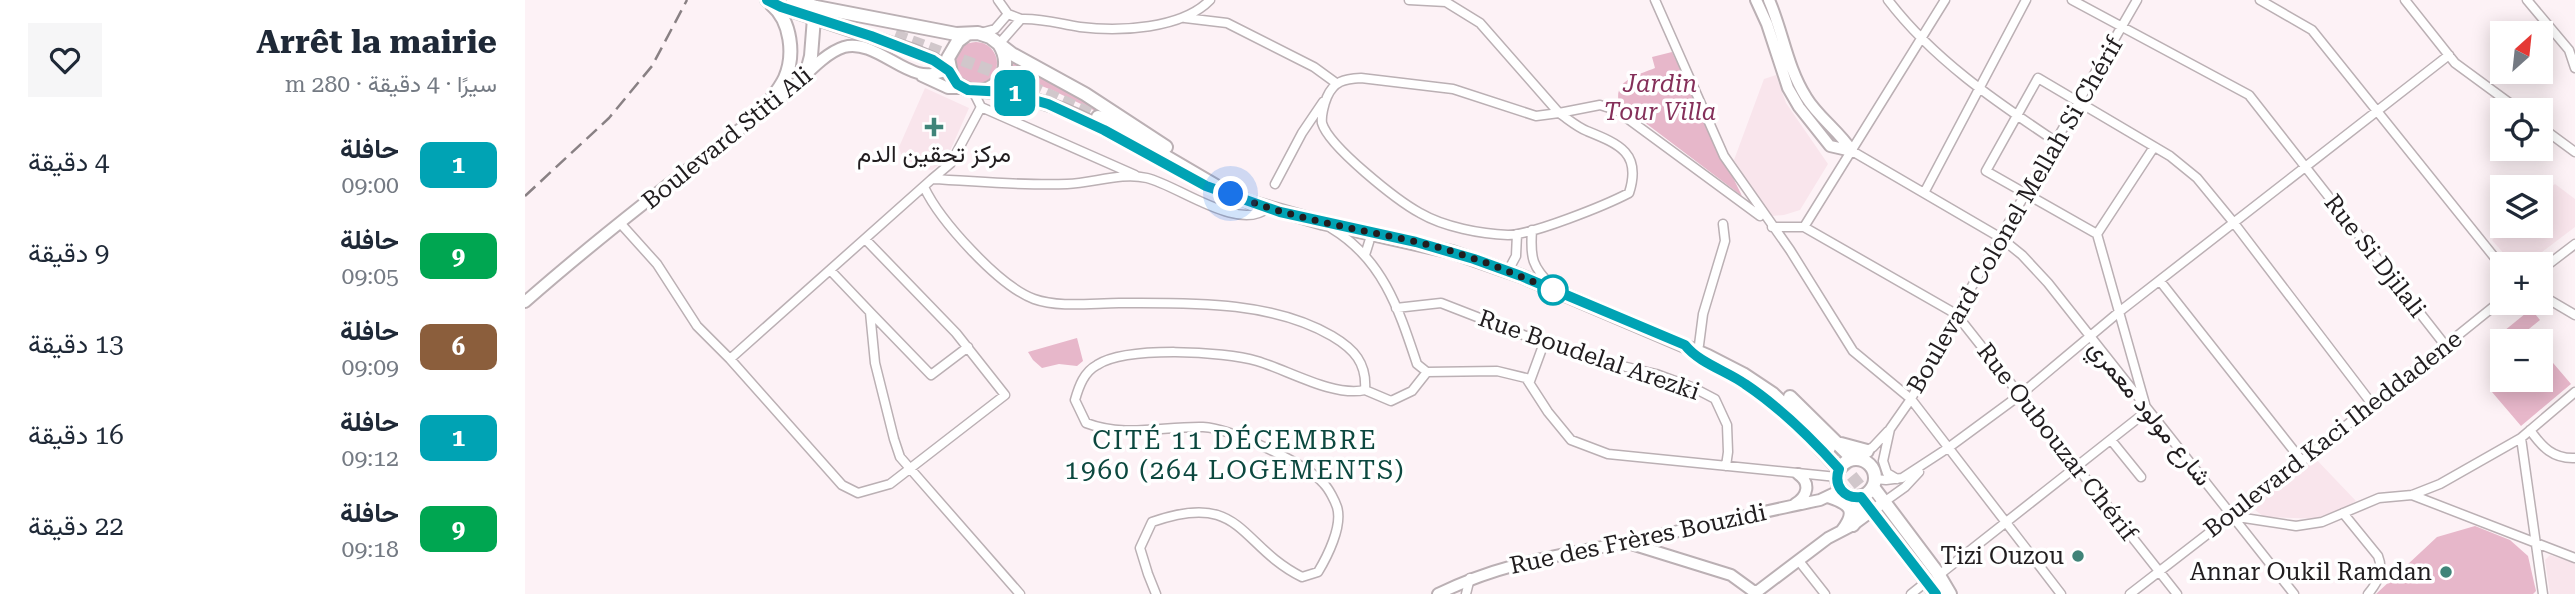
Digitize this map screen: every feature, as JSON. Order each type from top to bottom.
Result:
[{"type":"main road","points":[[766,0],[895,35]]},
{"type":"main road","points":[[763,111],[785,77],[790,50],[786,20],[766,0]]},
{"type":"main road","points":[[793,0],[815,12],[914,51],[949,71]]},
{"type":"main road","points":[[1756,0],[1767,24],[1788,88],[1799,107],[1830,146],[1852,151]]},
{"type":"main road","points":[[1769,0],[1787,58],[1807,100],[1842,136],[1852,151]]},
{"type":"main road","points":[[815,12],[990,37],[1120,116],[1210,177],[1221,189]]},
{"type":"main road","points":[[806,75],[811,56],[815,12]]},
{"type":"main road","points":[[972,34],[957,41],[948,58],[952,78],[973,90],[996,84],[1004,72],[1005,57],[999,44]]},
{"type":"main road","name":"Boulevard Stiti Ali","points":[[525,302],[834,52],[852,46],[871,51],[916,73],[936,74],[949,71]]},
{"type":"main road","points":[[916,73],[948,88],[1020,94],[1048,104],[1104,130],[1198,182],[1267,208],[1433,247],[1507,271],[1685,345],[1732,368],[1763,387],[1833,445],[1854,459],[1869,464],[1874,483],[1884,502],[1939,575],[1950,594]]},
{"type":"main road","points":[[1098,117],[1221,189]]},
{"type":"main road","points":[[1685,345],[1699,345],[1727,356],[1756,373],[1792,399],[1833,445],[1867,451]]},
{"type":"main road","points":[[1685,345],[1698,357],[1728,373],[1766,399],[1807,435],[1838,473],[1841,490],[1848,496],[1859,497],[1872,511],[1937,594]]},
{"type":"main road","points":[[1838,473],[1846,462],[1854,459]]},
{"type":"main road","points":[[1794,505],[1804,498],[1807,491],[1805,479],[1798,474]]},
{"type":"main road","points":[[1848,527],[1859,514],[1859,497],[1874,483]]},
{"type":"main road","name":"Rue des Frères Bouzidi","points":[[1438,594],[1470,578],[1516,563],[1794,505],[1828,497],[1841,490]]},
{"type":"main road","points":[[1828,497],[1845,503],[1849,509],[1848,527]]},
{"type":"main road","points":[[1625,542],[1731,575],[1754,592],[1761,591],[1884,502]]},
{"type":"main road","points":[[1891,524],[1944,594]]},
{"type":"street","points":[[998,0],[1009,14],[1021,19],[1036,18],[1082,27],[1135,27],[1182,18],[1200,10],[1210,0]]},
{"type":"street","points":[[1325,100],[1322,121],[1329,137],[1389,192],[1421,214],[1456,226],[1507,235],[1517,234],[1629,193],[1634,178],[1626,150],[1606,137],[1585,130],[1559,113],[1480,23],[1446,2],[1409,0]]},
{"type":"street","points":[[1655,0],[1724,156],[1790,250],[1853,351],[1910,399],[2061,594]]},
{"type":"street","points":[[1888,0],[1920,38],[1979,88],[2055,141]]},
{"type":"street","points":[[1804,227],[1945,0]]},
{"type":"street","points":[[1924,193],[2026,0]]},
{"type":"street","name":"Rue Si Djilali","points":[[2072,0],[2249,95],[2445,345]]},
{"type":"street","name":"Boulevard Colonel Mellah Si Chérif","points":[[1854,459],[1867,451],[1890,429],[1910,399],[2137,0]]},
{"type":"street","points":[[2260,0],[2312,30],[2490,252]]},
{"type":"street","points":[[2405,0],[2463,70],[2502,98]]},
{"type":"street","points":[[2527,0],[2571,45],[2575,68]]},
{"type":"street","points":[[972,34],[995,29],[1009,14]]},
{"type":"street","points":[[1182,18],[1227,23],[1314,66],[1336,83]]},
{"type":"street","points":[[999,44],[1021,19]]},
{"type":"street","points":[[1874,483],[1897,480],[1948,449],[2449,55]]},
{"type":"street","points":[[1939,575],[2147,411],[2097,234],[1986,171],[2038,78],[2170,156],[2197,178],[2372,404]]},
{"type":"street","points":[[1275,184],[1302,133],[1336,83],[1344,79],[1407,82],[1453,89],[1536,116],[1600,105],[1616,110],[1752,209],[1772,227],[1804,227],[1956,314]]},
{"type":"street","points":[[973,90],[981,107],[1137,176],[1153,180],[1227,212],[1254,216],[1267,208]]},
{"type":"street","points":[[730,359],[951,163],[981,107]]},
{"type":"street","points":[[2553,136],[2575,152]]},
{"type":"street","points":[[2097,234],[2154,147]]},
{"type":"street","name":"شارع مولود معمري","points":[[1852,151],[2001,238],[2022,255],[2048,283],[2294,594]]},
{"type":"street","points":[[1096,157],[1102,167],[1098,181]]},
{"type":"street","points":[[932,179],[1062,184],[1137,176]]},
{"type":"street","points":[[925,187],[932,204],[986,265],[1016,291],[1038,300],[1059,302],[1197,304],[1275,314],[1316,327],[1343,343],[1357,355],[1363,365],[1366,376],[1365,390]]},
{"type":"street","points":[[1322,223],[1343,235],[1372,261],[1396,308],[1417,364],[1427,372],[1497,371],[1530,381],[1548,412],[1571,440],[1608,454],[1798,474],[1838,473]]},
{"type":"street","points":[[621,224],[665,275],[697,326],[730,359],[842,485],[858,493],[890,484],[1005,395],[968,347],[866,240]]},
{"type":"street","points":[[1699,345],[1703,314],[1725,241],[1723,224]]},
{"type":"street","points":[[1532,230],[1530,252],[1537,272],[1557,292]]},
{"type":"street","points":[[1365,255],[1370,239],[1376,234]]},
{"type":"street","points":[[1507,271],[1516,256],[1517,234]]},
{"type":"street","points":[[2553,261],[2575,244]]},
{"type":"street","points":[[830,270],[931,375],[968,347]]},
{"type":"street","points":[[2160,281],[2302,461]]},
{"type":"street","points":[[2553,302],[2575,315]]},
{"type":"street","name":"Rue Boudelal Arezki","points":[[1396,308],[1441,303],[1544,344],[1657,374],[1695,388],[1715,399],[1727,425],[1726,466]]},
{"type":"street","name":"Boulevard Kaci Iheddadene","points":[[2130,594],[2302,461],[2490,309]]},
{"type":"street","points":[[870,312],[875,363],[900,457],[1020,594]]},
{"type":"street","name":"Rue Oubouzar Chérif","points":[[1956,314],[2178,594]]},
{"type":"street","points":[[1530,381],[1544,344]]},
{"type":"street","points":[[1156,594],[1140,548],[1152,522],[1177,513],[1201,512],[1229,519],[1290,571],[1301,577],[1318,572],[1333,547],[1338,509],[1324,483],[1289,460],[1245,438],[1206,427],[1133,432],[1103,429],[1086,423],[1075,400],[1081,381],[1094,366],[1131,355],[1217,354],[1255,360],[1342,390],[1353,393],[1365,390],[1391,401],[1412,391],[1427,372]]},
{"type":"street","points":[[2231,516],[2296,526],[2322,522],[2379,498],[2411,495],[2440,484],[2521,438],[2575,392]]},
{"type":"street","name":"Boulevard Colonel Mellah Si Chérif","points":[[1890,429],[1883,461],[1887,473],[1897,480]]},
{"type":"street","points":[[2530,430],[2542,447],[2554,454],[2575,458]]},
{"type":"street","points":[[2521,438],[2543,594]]},
{"type":"street","points":[[2111,440],[2141,477]]},
{"type":"street","points":[[1884,502],[1924,466]]},
{"type":"street","points":[[2411,495],[2575,558]]},
{"type":"street","points":[[2343,513],[2378,556],[2381,564],[2381,572],[2368,594]]},
{"type":"street","points":[[1799,561],[1825,594]]},
{"type":"street","points":[[1466,594],[1470,578]]},
{"type":"street","points":[[1911,594],[1926,582]]},
{"type":"shaded area","points":[[1776,75],[1786,103],[1828,164],[1800,210],[1771,216],[1734,160],[1764,79]]},
{"type":"shaded area","name":"مركز تحقين الدم","points":[[925,88],[969,108],[946,160],[932,170],[911,166],[902,158],[899,147]]},
{"type":"shaded area","points":[[2555,184],[2575,199],[2575,227],[2542,252],[2502,252],[2492,240],[2494,238],[2553,238]]},
{"type":"shaded area","points":[[2313,456],[2356,501],[2326,519],[2264,517],[2249,505]]},
{"type":"shaded area","points":[[2550,555],[2575,563],[2575,594],[2550,594],[2545,560]]},
{"type":"green space","points":[[976,42],[991,48],[997,63],[991,78],[976,84],[961,78],[955,63],[961,48]]},
{"type":"green space","name":"Jardin Tour Villa","points":[[1672,52],[1742,196],[1619,103],[1620,89],[1628,79],[1655,68],[1652,57]]},
{"type":"green space","points":[[1013,58],[1078,92],[1114,120],[1052,90],[1013,75]]},
{"type":"green space","points":[[2524,315],[2536,315],[2540,320],[2529,329],[2506,329]]},
{"type":"green space","points":[[1077,338],[1083,361],[1077,366],[1059,364],[1042,368],[1028,352]]},
{"type":"green space","points":[[2553,363],[2571,384],[2521,426],[2492,392],[2553,392]]},
{"type":"green space","points":[[2475,526],[2510,540],[2528,556],[2536,591],[2533,594],[2376,594],[2437,537]]},
{"type":"tunnel","points":[[895,35],[1021,82],[1098,117]]},
{"type":"tunnel","points":[[1829,448],[1891,524]]},
{"type":"railway","points":[[525,196],[609,118],[652,66],[687,0]]},
{"type":"bus line","name":"1","points":[[767,0],[914,51],[949,71],[957,84],[968,90],[1020,94],[1048,104],[1104,130],[1206,186],[1221,189],[1280,212],[1416,242],[1474,259],[1685,345],[1698,357],[1745,383],[1807,435],[1839,469],[1837,482],[1841,490],[1848,496],[1861,497],[1936,594]]},
{"type":"place","name":"مركز تحقين الدم","points":[[934,127]]},
{"type":"place","name":"Tizi Ouzou","points":[[2078,556]]},
{"type":"place","name":"Annar Oukil Ramdan","points":[[2446,572]]},
{"type":"district","name":"CITÉ 11 DÉCEMBRE 1960 (264 LOGEMENTS)","points":[[1235,455]]},
{"type":"route","points":[[1231,194],[1280,212],[1451,252],[1557,292],[1553,290]]}]
